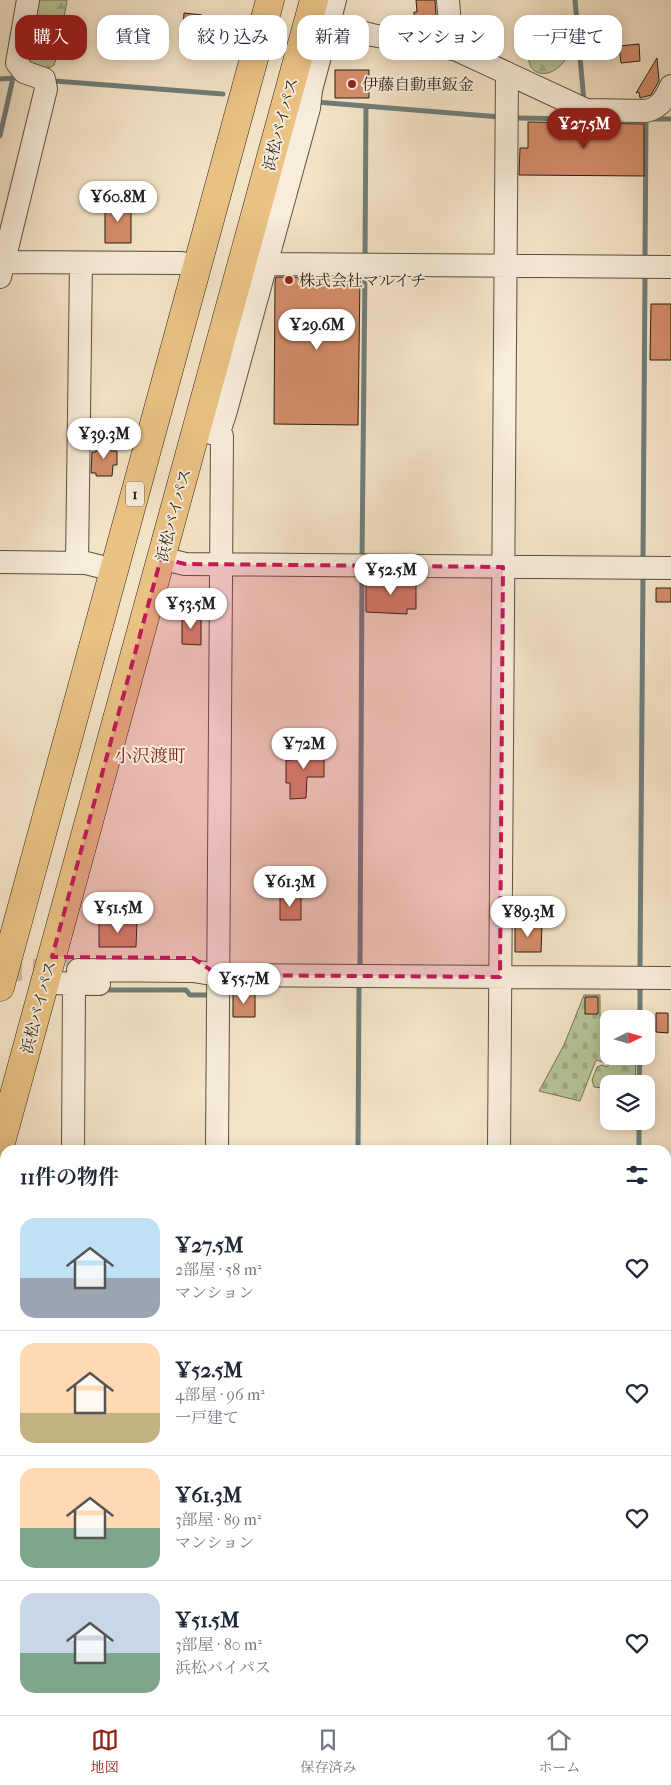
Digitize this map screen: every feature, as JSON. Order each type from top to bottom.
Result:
[{"type":"highway","name":"1","points":[[0,985],[4,957],[114,570],[270,0]]},
{"type":"highway","points":[[207,232],[260,86],[288,0]]},
{"type":"highway","name":"浜松バイパス","points":[[0,1145],[161,558],[207,432],[263,232],[293,120],[314,0]]},
{"type":"street","points":[[28,0],[8,62],[24,72],[44,79],[46,89],[1,267],[81,262],[181,263],[197,267]]},
{"type":"street","points":[[331,15],[335,0]]},
{"type":"street","points":[[448,0],[449,15]]},
{"type":"street","points":[[293,120],[311,90],[319,60]]},
{"type":"street","points":[[478,60],[586,110],[646,111],[654,109],[661,104],[671,86]]},
{"type":"street","points":[[499,1145],[507,73]]},
{"type":"street","points":[[255,259],[272,264],[671,267]]},
{"type":"street","points":[[77,562],[81,262]]},
{"type":"street","points":[[207,432],[222,436],[217,1145]]},
{"type":"street","points":[[161,558],[185,564],[671,568]]},
{"type":"street","points":[[0,562],[77,562],[114,570]]},
{"type":"street","points":[[52,957],[193,958],[218,975]]},
{"type":"street","points":[[44,983],[76,977],[193,971],[218,975],[671,978]]},
{"type":"street","points":[[72,1145],[76,977]]},
{"type":"highlighted area","points":[[161,558],[185,564],[503,567],[500,977],[218,975],[193,958],[52,957]]},
{"type":"green space","points":[[33,0],[67,0],[64,15],[31,15]]},
{"type":"green space","points":[[26,60],[56,60],[54,65],[44,71]]},
{"type":"green space","points":[[529,60],[565,60],[553,71],[544,73],[535,71]]},
{"type":"green space","points":[[584,995],[600,995],[600,1061],[596,1060],[580,1101],[539,1091],[564,1045]]},
{"type":"green space","points":[[602,1065],[607,1067],[608,1065],[636,1065],[635,1075],[600,1075],[600,1088],[594,1087],[592,1080],[597,1067]]},
{"type":"building","points":[[416,0],[435,0],[436,15],[414,15],[414,12],[417,12]]},
{"type":"building","points":[[184,13],[202,15],[184,15]]},
{"type":"building","points":[[639,44],[640,61],[621,63],[622,46]]},
{"type":"building","points":[[657,58],[659,81],[651,95],[640,98],[639,92],[636,93]]},
{"type":"building","name":"伊藤自動車鈑金","points":[[335,70],[369,70],[369,98],[335,98]]},
{"type":"building","points":[[528,122],[644,124],[644,176],[519,175],[520,148],[528,148]]},
{"type":"building","points":[[105,203],[131,203],[131,243],[105,243]]},
{"type":"building","points":[[276,277],[360,278],[358,425],[274,424]]},
{"type":"building","points":[[651,304],[671,304],[671,360],[650,360]]},
{"type":"building","points":[[96,444],[111,444],[111,451],[117,451],[117,465],[113,465],[112,476],[96,476],[96,473],[91,473],[92,452],[96,452]]},
{"type":"building","points":[[396,579],[416,579],[416,609],[407,609],[407,614],[366,612],[366,581],[396,581]]},
{"type":"building","points":[[656,588],[671,588],[671,602],[656,602]]},
{"type":"building","points":[[182,615],[201,616],[201,645],[182,644]]},
{"type":"building","points":[[292,749],[324,749],[324,777],[307,777],[306,798],[290,799],[290,783],[286,783],[286,760],[292,760]]},
{"type":"building","points":[[281,896],[301,897],[301,920],[280,920]]},
{"type":"building","points":[[99,921],[137,921],[136,947],[99,947]]},
{"type":"building","points":[[515,924],[542,924],[541,952],[515,952]]},
{"type":"building","points":[[233,993],[255,994],[255,1017],[233,1017]]},
{"type":"building","points":[[585,997],[598,997],[598,1014],[585,1014]]},
{"type":"building","points":[[656,1013],[668,1013],[668,1033],[656,1032]]},
{"type":"waterway","points":[[575,0],[584,102]]},
{"type":"waterway","points":[[0,136],[13,78]]},
{"type":"waterway","points":[[0,79],[15,78]]},
{"type":"waterway","points":[[55,81],[223,94]]},
{"type":"waterway","points":[[316,102],[500,117]]},
{"type":"waterway","points":[[365,260],[366,106]]},
{"type":"waterway","points":[[514,118],[583,119]]},
{"type":"waterway","points":[[645,261],[646,119]]},
{"type":"waterway","points":[[649,119],[671,119]]},
{"type":"waterway","points":[[362,559],[365,270]]},
{"type":"waterway","points":[[643,561],[645,273]]},
{"type":"waterway","points":[[360,967],[362,572]]},
{"type":"waterway","points":[[640,969],[643,575]]},
{"type":"waterway","points":[[358,1145],[359,984]]},
{"type":"waterway","points":[[640,986],[640,1010]]},
{"type":"waterway","points":[[104,990],[186,990],[190,995],[211,995]]},
{"type":"waterway","points":[[639,1075],[640,1065]]},
{"type":"waterway","points":[[639,1130],[639,1145]]},
{"type":"tunnel","points":[[0,970],[78,970]]},
{"type":"place","name":"伊藤自動車鈑金","points":[[352,84]]},
{"type":"place","name":"株式会社マルイチ","points":[[289,280]]},
{"type":"district","name":"小沢渡町","points":[[150,756]]}]
